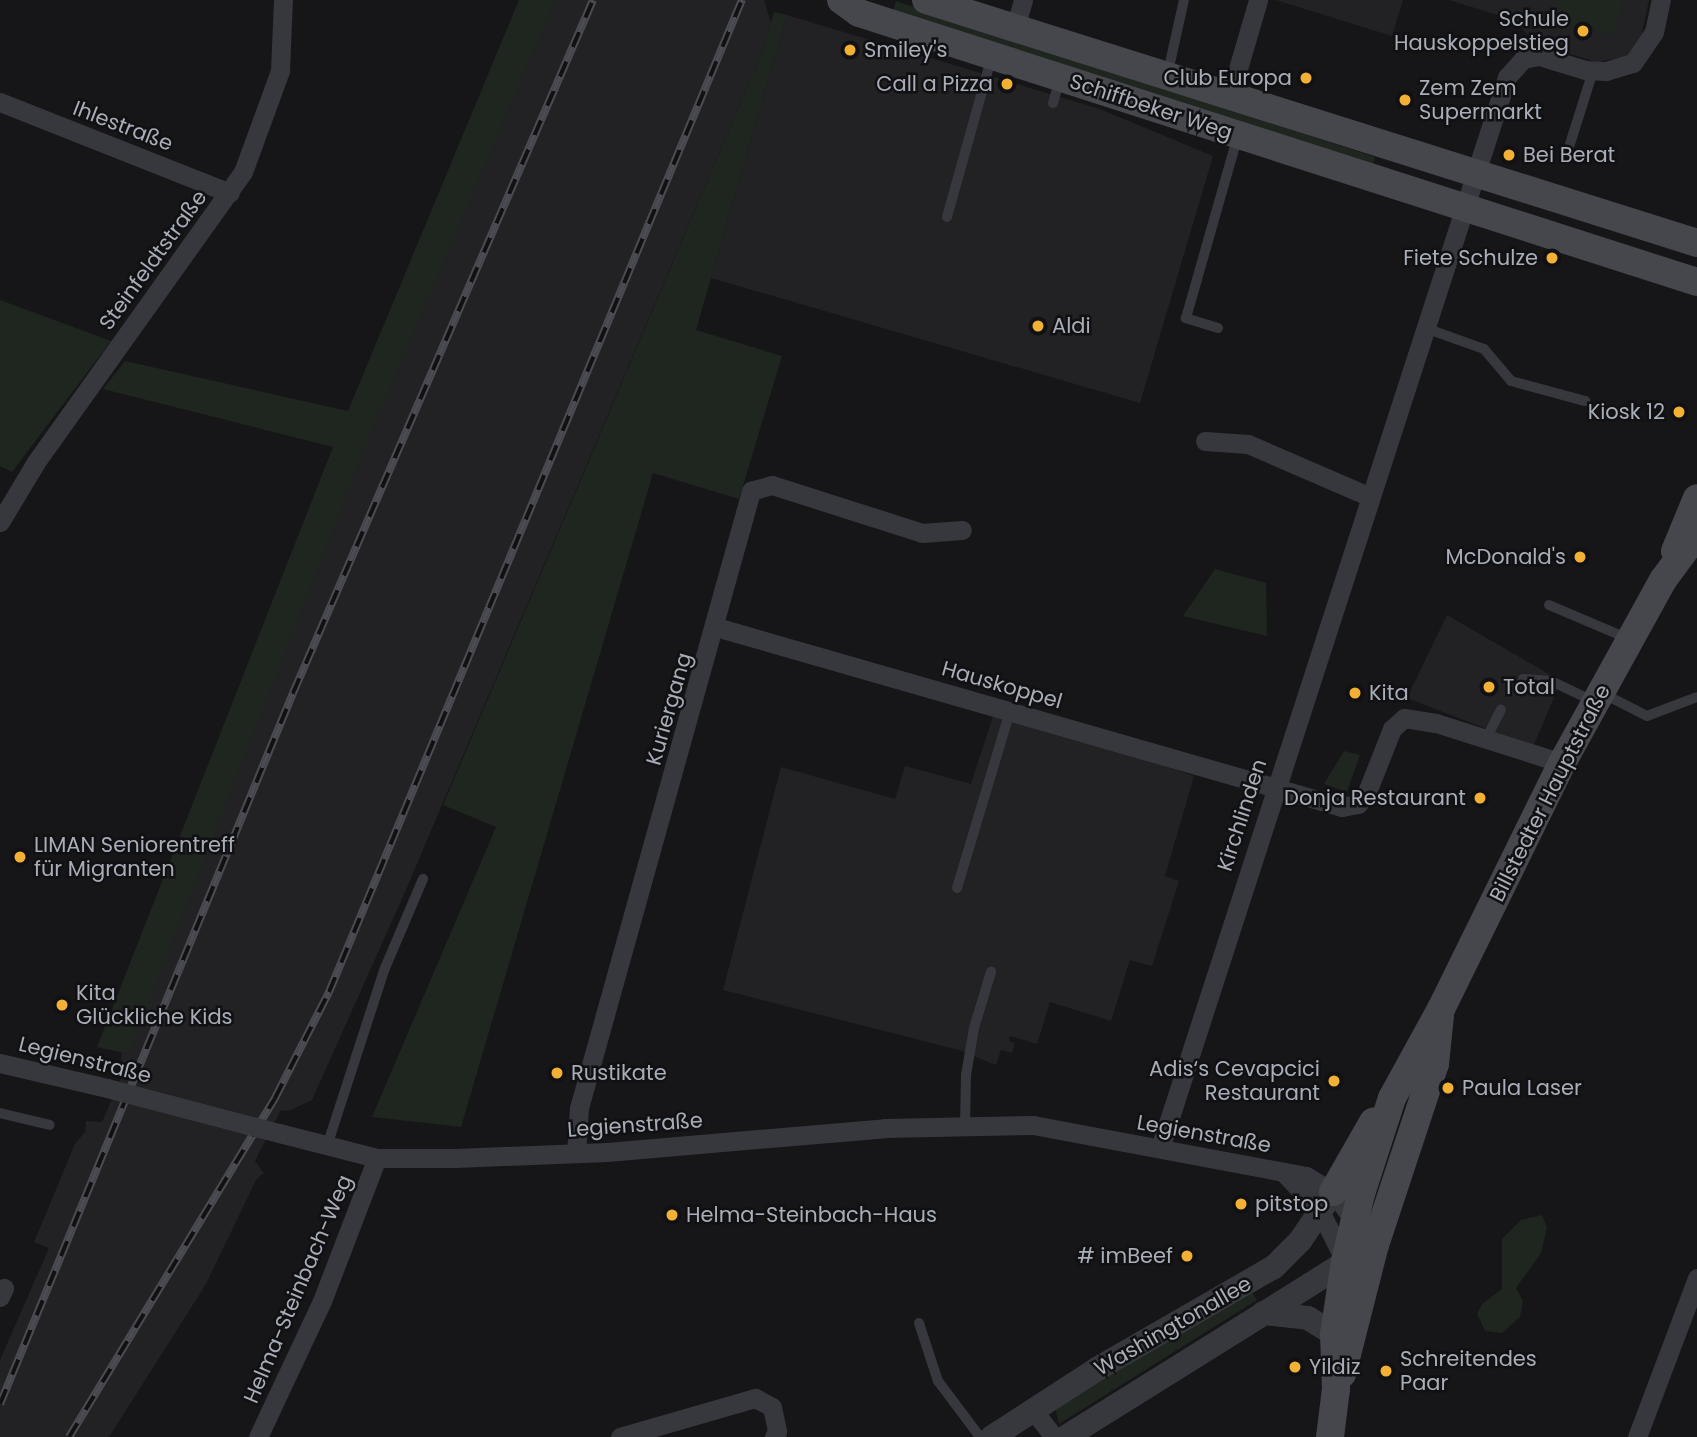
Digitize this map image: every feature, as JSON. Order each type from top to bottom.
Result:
[{"type":"main road","name":"Schiffbeker Weg","points":[[841,0],[859,13],[991,56],[1057,90],[1239,135],[1697,282]]},
{"type":"main road","name":"Schiffbeker Weg","points":[[926,0],[1697,243]]},
{"type":"main road","name":"Billstedter Hauptstraße","points":[[1333,1191],[1392,1098],[1441,1009],[1562,763],[1663,580],[1697,498]]},
{"type":"main road","name":"Billstedter Hauptstraße","points":[[1663,580],[1697,534]]},
{"type":"main road","name":"Billstedter Hauptstraße","points":[[1336,1389],[1375,1245],[1435,1064],[1441,1009]]},
{"type":"main road","name":"Billstedter Hauptstraße","points":[[1336,1389],[1334,1334],[1345,1261],[1354,1220],[1392,1098]]},
{"type":"main road","points":[[1331,1437],[1336,1389]]},
{"type":"street","name":"Steinfeldtstraße","points":[[0,522],[36,462],[230,192],[256,148],[280,71],[283,0]]},
{"type":"street","points":[[1015,28],[1023,0]]},
{"type":"street","points":[[1230,96],[1258,0]]},
{"type":"street","points":[[1464,207],[1507,77],[1523,59],[1539,56],[1593,71],[1618,69],[1642,55],[1654,32],[1661,0]]},
{"type":"street","name":"Ihlestraße","points":[[0,102],[230,192]]},
{"type":"street","name":"Kirchlinden","points":[[1160,1148],[1368,496],[1464,207]]},
{"type":"street","points":[[1205,441],[1248,444],[1368,496]]},
{"type":"street","name":"Kuriergang","points":[[576,1153],[579,1108],[716,626],[718,604],[751,491],[760,486],[772,485],[922,533],[962,530]]},
{"type":"street","name":"Hauskoppel","points":[[716,626],[1342,807],[1358,804],[1367,792],[1392,729],[1404,718],[1486,739]]},
{"type":"street","points":[[1486,739],[1562,763]]},
{"type":"street","name":"Legienstraße","points":[[0,1063],[377,1158],[576,1153],[885,1128],[1033,1125],[1306,1176],[1333,1191],[1375,1245]]},
{"type":"street","name":"Helma-Steinbach-Weg","points":[[258,1437],[310,1329],[377,1158]]},
{"type":"street","name":"Legienstraße","points":[[1280,1171],[1300,1185],[1333,1191]]},
{"type":"street","name":"Legienstraße","points":[[1333,1191],[1345,1261]]},
{"type":"street","name":"Washingtonallee","points":[[992,1437],[1274,1267],[1333,1191]]},
{"type":"street","name":"Washingtonallee","points":[[1066,1437],[1345,1261],[1375,1245]]},
{"type":"street","points":[[1637,1437],[1697,1278]]},
{"type":"street","points":[[1263,1313],[1308,1318],[1334,1334]]},
{"type":"street","points":[[620,1437],[755,1398],[772,1407],[777,1431],[774,1437]]},
{"type":"street","points":[[1033,1410],[1054,1437]]},
{"type":"lane","points":[[1167,76],[1184,0]]},
{"type":"lane","points":[[947,217],[991,56]]},
{"type":"lane","points":[[1570,144],[1593,71]]},
{"type":"lane","points":[[1218,328],[1186,318],[1239,135]]},
{"type":"lane","points":[[1424,328],[1484,349],[1511,382],[1585,401]]},
{"type":"lane","points":[[1549,606],[1630,640]]},
{"type":"lane","points":[[1523,679],[1551,681],[1647,716],[1697,697]]},
{"type":"lane","points":[[1486,739],[1501,710]]},
{"type":"lane","points":[[957,888],[1010,711]]},
{"type":"lane","points":[[327,1146],[385,968],[423,879]]},
{"type":"lane","points":[[965,1126],[966,1075],[974,1028],[991,972]]},
{"type":"lane","points":[[0,1113],[50,1125]]},
{"type":"lane","points":[[919,1322],[938,1381],[980,1437]]},
{"type":"shaded area","points":[[519,0],[555,0],[368,439],[128,1054],[97,1047],[333,447],[103,389],[125,361],[348,411]]},
{"type":"shaded area","points":[[554,0],[764,0],[771,23],[765,45],[405,892],[312,1100],[289,1111],[281,1110],[255,1161],[264,1173],[256,1180],[206,1284],[109,1437],[0,1437],[0,1360],[49,1248],[34,1242],[75,1144],[85,1132],[86,1121],[102,1122],[127,1065],[121,1063],[126,1007]]},
{"type":"shaded area","name":"Schule Hauskoppelstieg","points":[[1276,0],[1403,0],[1392,36]]},
{"type":"shaded area","name":"Schule Hauskoppelstieg","points":[[1449,0],[1649,0],[1640,42],[1626,57],[1596,62],[1535,43],[1514,20]]},
{"type":"shaded area","points":[[1555,0],[1622,0],[1614,35],[1550,21]]},
{"type":"shaded area","points":[[896,1],[1375,157],[1373,164],[893,11]]},
{"type":"shaded area","points":[[774,12],[787,15],[696,330],[782,356],[739,499],[653,473],[461,1127],[372,1117],[496,827],[443,805],[765,45]]},
{"type":"shaded area","points":[[787,15],[1100,109],[1213,156],[1140,403],[711,278]]},
{"type":"shaded area","points":[[0,300],[111,341],[12,472],[0,466]]},
{"type":"shaded area","points":[[1215,569],[1266,583],[1267,636],[1183,616]]},
{"type":"shaded area","points":[[1447,615],[1561,681],[1533,747],[1407,698]]},
{"type":"shaded area","points":[[996,707],[1194,776],[1165,876],[1179,881],[1152,966],[1130,960],[1111,1021],[1050,1002],[1037,1044],[1010,1036],[1009,1041],[1015,1043],[1012,1053],[1001,1050],[996,1065],[959,1050],[723,990],[781,767],[895,799],[905,766],[971,784]]},
{"type":"shaded area","points":[[1344,751],[1360,755],[1347,792],[1324,784]]},
{"type":"shaded area","points":[[1542,1215],[1547,1228],[1541,1253],[1516,1288],[1523,1301],[1520,1317],[1502,1333],[1485,1331],[1477,1314],[1482,1304],[1502,1289],[1502,1239],[1521,1220]]},
{"type":"shaded area","points":[[1251,1291],[1257,1300],[1059,1424],[1055,1407]]},
{"type":"railway","points":[[0,1404],[293,693],[593,0]]},
{"type":"railway","points":[[69,1437],[275,1098],[329,992],[742,0]]},
{"type":"place","name":"Schule Hauskoppelstieg","points":[[1583,31]]},
{"type":"place","name":"Smiley's","points":[[850,50]]},
{"type":"place","name":"Club Europa","points":[[1306,78]]},
{"type":"place","name":"Call a Pizza","points":[[1007,84]]},
{"type":"place","name":"Zem Zem Supermarkt","points":[[1405,100]]},
{"type":"place","name":"Bei Berat","points":[[1509,155]]},
{"type":"place","name":"Fiete Schulze","points":[[1552,258]]},
{"type":"place","name":"Aldi","points":[[1038,326]]},
{"type":"place","name":"Kiosk 12","points":[[1679,412]]},
{"type":"place","name":"McDonald's","points":[[1580,557]]},
{"type":"place","name":"Total","points":[[1489,687]]},
{"type":"place","name":"Kita","points":[[1355,693]]},
{"type":"place","name":"Donja Restaurant","points":[[1480,798]]},
{"type":"place","name":"LIMAN Seniorentreff für Migranten","points":[[20,857]]},
{"type":"place","name":"Kita Glückliche Kids","points":[[62,1005]]},
{"type":"place","name":"Rustikate","points":[[557,1073]]},
{"type":"place","name":"Adis‘s Cevapcici Restaurant","points":[[1334,1081]]},
{"type":"place","name":"Paula Laser","points":[[1448,1088]]},
{"type":"place","name":"pitstop","points":[[1241,1204]]},
{"type":"place","name":"Helma-Steinbach-Haus","points":[[672,1215]]},
{"type":"place","name":"# imBeef","points":[[1187,1256]]},
{"type":"place","name":"Yildiz","points":[[1295,1367]]},
{"type":"place","name":"Schreitendes Paar","points":[[1386,1371]]}]
